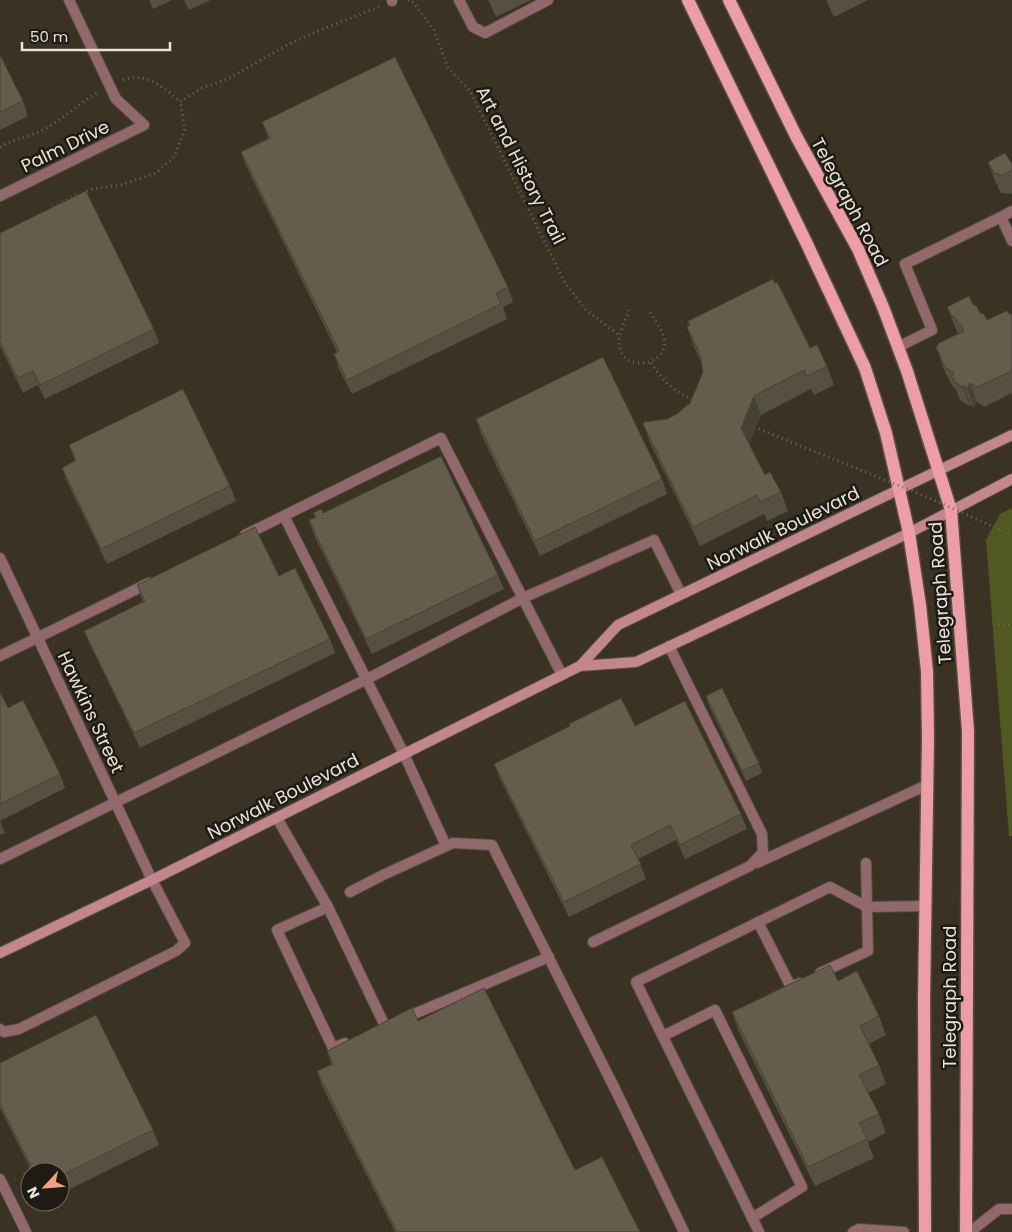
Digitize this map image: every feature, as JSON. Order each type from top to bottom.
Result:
[{"type":"main road","name":"Telegraph Road","points":[[688,0],[865,368],[886,433],[909,533],[920,605],[927,671],[925,1232]]},
{"type":"main road","name":"Telegraph Road","points":[[729,0],[796,136],[858,249],[883,306],[951,510],[968,731],[966,1232]]},
{"type":"main road","name":"Norwalk Boulevard","points":[[0,953],[152,880],[580,666],[618,625],[1012,435]]},
{"type":"main road","name":"Norwalk Boulevard","points":[[580,666],[636,662],[909,533],[1012,479]]},
{"type":"street","points":[[69,0],[110,85]]},
{"type":"street","points":[[459,0],[473,27],[484,32],[548,0]]},
{"type":"street","name":"Palm Drive","points":[[0,196],[144,125],[116,99],[110,85]]},
{"type":"street","points":[[898,347],[932,330],[905,264],[1012,211]]},
{"type":"street","points":[[1001,217],[1012,241]]},
{"type":"street","points":[[237,539],[441,438],[562,675]]},
{"type":"street","points":[[284,516],[404,754],[446,846]]},
{"type":"street","points":[[0,859],[367,679],[523,598],[654,540],[681,594]]},
{"type":"street","name":"Hawkins Street","points":[[0,558],[4,578],[38,638],[152,880],[185,943],[176,950],[19,1029],[4,1032],[0,1029]]},
{"type":"street","points":[[0,656],[159,578]]},
{"type":"street","points":[[669,646],[762,834],[763,852],[750,866],[745,868]]},
{"type":"street","points":[[593,942],[745,868],[927,785]]},
{"type":"street","points":[[277,818],[328,907],[381,1028],[548,957]]},
{"type":"street","points":[[350,892],[453,843],[492,845],[684,1232]]},
{"type":"street","points":[[758,922],[791,987],[868,951],[866,863]]},
{"type":"street","points":[[759,1232],[636,982],[830,888],[867,907],[926,906]]},
{"type":"street","points":[[328,907],[277,930],[333,1048],[351,1041]]},
{"type":"street","points":[[663,1036],[715,1010],[802,1187],[752,1218]]},
{"type":"street","points":[[0,1179],[26,1232]]},
{"type":"street","points":[[970,1232],[999,1209],[1012,1209]]},
{"type":"street","points":[[853,1232],[859,1229],[904,1232]]},
{"type":"path","name":"Art and History Trail","points":[[408,0],[412,2],[434,30],[448,68],[470,91],[565,283],[585,310],[620,336]]},
{"type":"path","points":[[180,102],[202,88],[228,78],[288,45],[392,1]]},
{"type":"path","points":[[0,147],[8,142],[25,138],[43,130],[66,116],[84,100],[110,85],[126,79],[142,77],[163,86],[180,102],[185,129],[175,156],[156,173],[121,185],[92,189],[47,210]]},
{"type":"path","points":[[629,310],[620,336],[620,348],[628,360],[643,364],[657,359],[661,353],[664,339],[662,332],[648,311]]},
{"type":"path","points":[[651,362],[670,387],[696,402]]},
{"type":"path","points":[[749,425],[927,497],[1012,535]]},
{"type":"path","points":[[993,624],[1012,625]]},
{"type":"green space","points":[[1012,508],[1012,836],[1009,836],[986,540],[1000,514]]},
{"type":"building","points":[[0,55],[23,101],[0,112]]},
{"type":"building","points":[[395,57],[508,287],[496,293],[501,304],[347,380],[334,354],[339,351],[241,152],[270,138],[262,122]]},
{"type":"building","points":[[1005,153],[1012,164],[1012,170],[1003,175],[994,173],[988,162]]},
{"type":"building","points":[[86,191],[154,329],[40,385],[33,371],[18,378],[0,342],[0,233]]},
{"type":"building","points":[[773,279],[775,283],[777,282],[810,348],[817,345],[827,366],[807,376],[804,370],[754,396],[741,428],[765,475],[770,472],[781,492],[760,502],[757,495],[693,527],[643,424],[644,422],[667,419],[677,414],[690,403],[703,372],[700,355],[687,327],[690,325],[688,321]]},
{"type":"building","points":[[969,296],[974,306],[976,305],[987,320],[1006,311],[1012,315],[1012,371],[977,387],[970,383],[967,388],[953,381],[955,379],[951,377],[954,373],[945,367],[936,347],[939,343],[964,331],[961,324],[959,325],[954,316],[952,317],[947,307]]},
{"type":"building","points":[[603,357],[662,479],[535,541],[476,419]]},
{"type":"building","points":[[183,389],[230,486],[101,549],[62,468],[76,460],[69,445]]},
{"type":"building","points":[[441,456],[498,575],[366,639],[309,520],[316,517],[313,513],[321,509],[323,513]]},
{"type":"building","points":[[255,527],[279,576],[295,568],[330,639],[134,733],[84,631],[145,601],[137,585]]},
{"type":"building","points":[[722,688],[759,763],[742,771],[706,696]]},
{"type":"building","points":[[0,692],[8,708],[23,700],[60,774],[0,804]]},
{"type":"building","points":[[621,698],[635,726],[685,701],[741,814],[680,845],[670,825],[631,845],[641,864],[564,902],[494,764]]},
{"type":"building","points":[[830,965],[838,981],[857,971],[879,1016],[860,1026],[879,1065],[859,1075],[879,1114],[859,1123],[867,1139],[808,1167],[732,1012]]},
{"type":"building","points":[[484,988],[575,1170],[602,1157],[640,1232],[397,1232],[317,1071],[333,1064],[327,1051],[412,1008],[418,1021]]},
{"type":"building","points":[[96,1015],[153,1130],[70,1171],[70,1162],[29,1162],[0,1104],[0,1063]]}]
